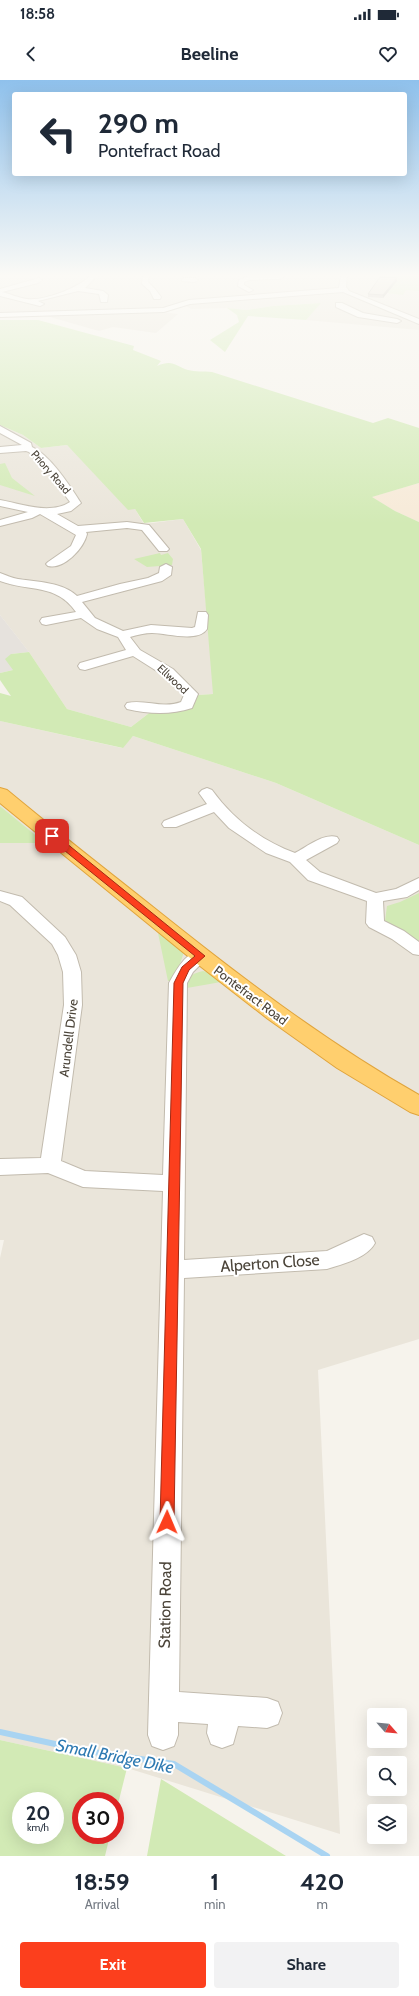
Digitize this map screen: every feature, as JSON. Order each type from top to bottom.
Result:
[{"type":"highway","name":"Pontefract Road","points":[[0,794],[200,956],[310,1039],[419,1106]]},
{"type":"street","name":"Priory Road","points":[[0,428],[26,443],[28,445],[27,448],[32,449],[48,466],[76,503],[67,509],[42,511]]},
{"type":"street","points":[[0,450],[27,448]]},
{"type":"street","points":[[0,503],[42,511],[76,529],[82,534],[81,542],[72,553],[52,564]]},
{"type":"street","points":[[0,523],[42,511]]},
{"type":"street","points":[[76,529],[127,525],[145,527],[163,549]]},
{"type":"street","points":[[76,600],[118,588],[165,579],[166,567]]},
{"type":"street","points":[[2,580],[50,588],[65,593],[76,600],[84,614],[108,630],[123,635],[151,629],[173,632],[197,631],[201,629],[202,615]]},
{"type":"street","points":[[45,621],[84,614]]},
{"type":"street","points":[[85,666],[134,652],[125,642],[123,635]]},
{"type":"street","name":"Ellwood","points":[[132,706],[160,710],[179,709],[187,705],[191,694],[169,673],[150,659],[134,652]]},
{"type":"street","name":"Ellwood","points":[[187,705],[201,710]]},
{"type":"street","points":[[207,793],[216,806],[235,825],[272,850],[296,859],[314,876],[375,898],[401,893],[419,883]]},
{"type":"street","points":[[170,824],[216,806]]},
{"type":"street","points":[[296,859],[331,840]]},
{"type":"street","name":"Arundell Drive","points":[[0,896],[16,901],[59,941],[67,955],[72,972],[73,1005],[50,1166]]},
{"type":"street","points":[[375,898],[375,923],[398,935],[419,950]]},
{"type":"street","name":"Station Road","points":[[163,1735],[178,983],[186,969],[200,956]]},
{"type":"street","points":[[0,1167],[50,1166],[82,1179],[174,1184]]},
{"type":"street","name":"Alperton Close","points":[[172,1270],[257,1266],[327,1260],[340,1256],[364,1243]]},
{"type":"street","points":[[163,1706],[223,1721],[267,1713]]},
{"type":"shaded area","points":[[0,425],[23,435],[41,448],[67,445],[135,509],[144,524],[183,519],[201,550],[214,694],[199,695],[178,704],[157,707],[131,727],[67,709],[29,652],[0,615]]},
{"type":"shaded area","points":[[419,483],[419,522],[395,511],[371,497]]},
{"type":"shaded area","points":[[0,615],[29,652],[11,654],[13,670],[0,673]]},
{"type":"shaded area","points":[[0,721],[122,748],[133,736],[276,783],[419,845],[419,1339],[318,1370],[340,1834],[127,1768],[0,1740],[0,1258],[4,1240],[0,1240],[0,843],[44,843],[0,806]]},
{"type":"green space","points":[[0,358],[153,358],[161,361],[157,366],[170,363],[191,371],[212,372],[373,423],[388,418],[419,428],[419,483],[372,497],[395,511],[419,522],[419,845],[276,783],[133,736],[123,748],[0,721],[0,693],[11,696],[0,680],[0,673],[13,670],[5,659],[11,654],[29,652],[67,709],[131,727],[157,707],[178,704],[199,695],[213,694],[201,549],[183,519],[144,523],[135,509],[128,510],[67,445],[41,448],[23,435],[0,425]]},
{"type":"green space","points":[[5,463],[12,478],[35,496],[0,485],[0,464]]},
{"type":"green space","points":[[160,553],[161,555],[168,553],[173,559],[172,565],[147,567],[134,559]]},
{"type":"green space","points":[[0,806],[45,843],[0,843]]},
{"type":"green space","points":[[419,893],[419,943],[406,933],[385,921],[387,906]]},
{"type":"green space","points":[[158,933],[177,944],[184,952],[174,981],[168,981]]},
{"type":"green space","points":[[203,971],[210,973],[221,982],[187,988],[186,984],[188,978],[193,974]]},
{"type":"green space","points":[[0,1740],[127,1768],[121,1792],[72,1792],[72,1844],[108,1844],[105,1856],[0,1856]]},
{"type":"green space","points":[[161,1779],[286,1856],[147,1856]]},
{"type":"waterway","name":"Small Bridge Dike","points":[[0,1732],[87,1751],[174,1764],[327,1856]]},
{"type":"route","points":[[52,836],[200,956],[180,976],[178,983],[167,1522]]}]
